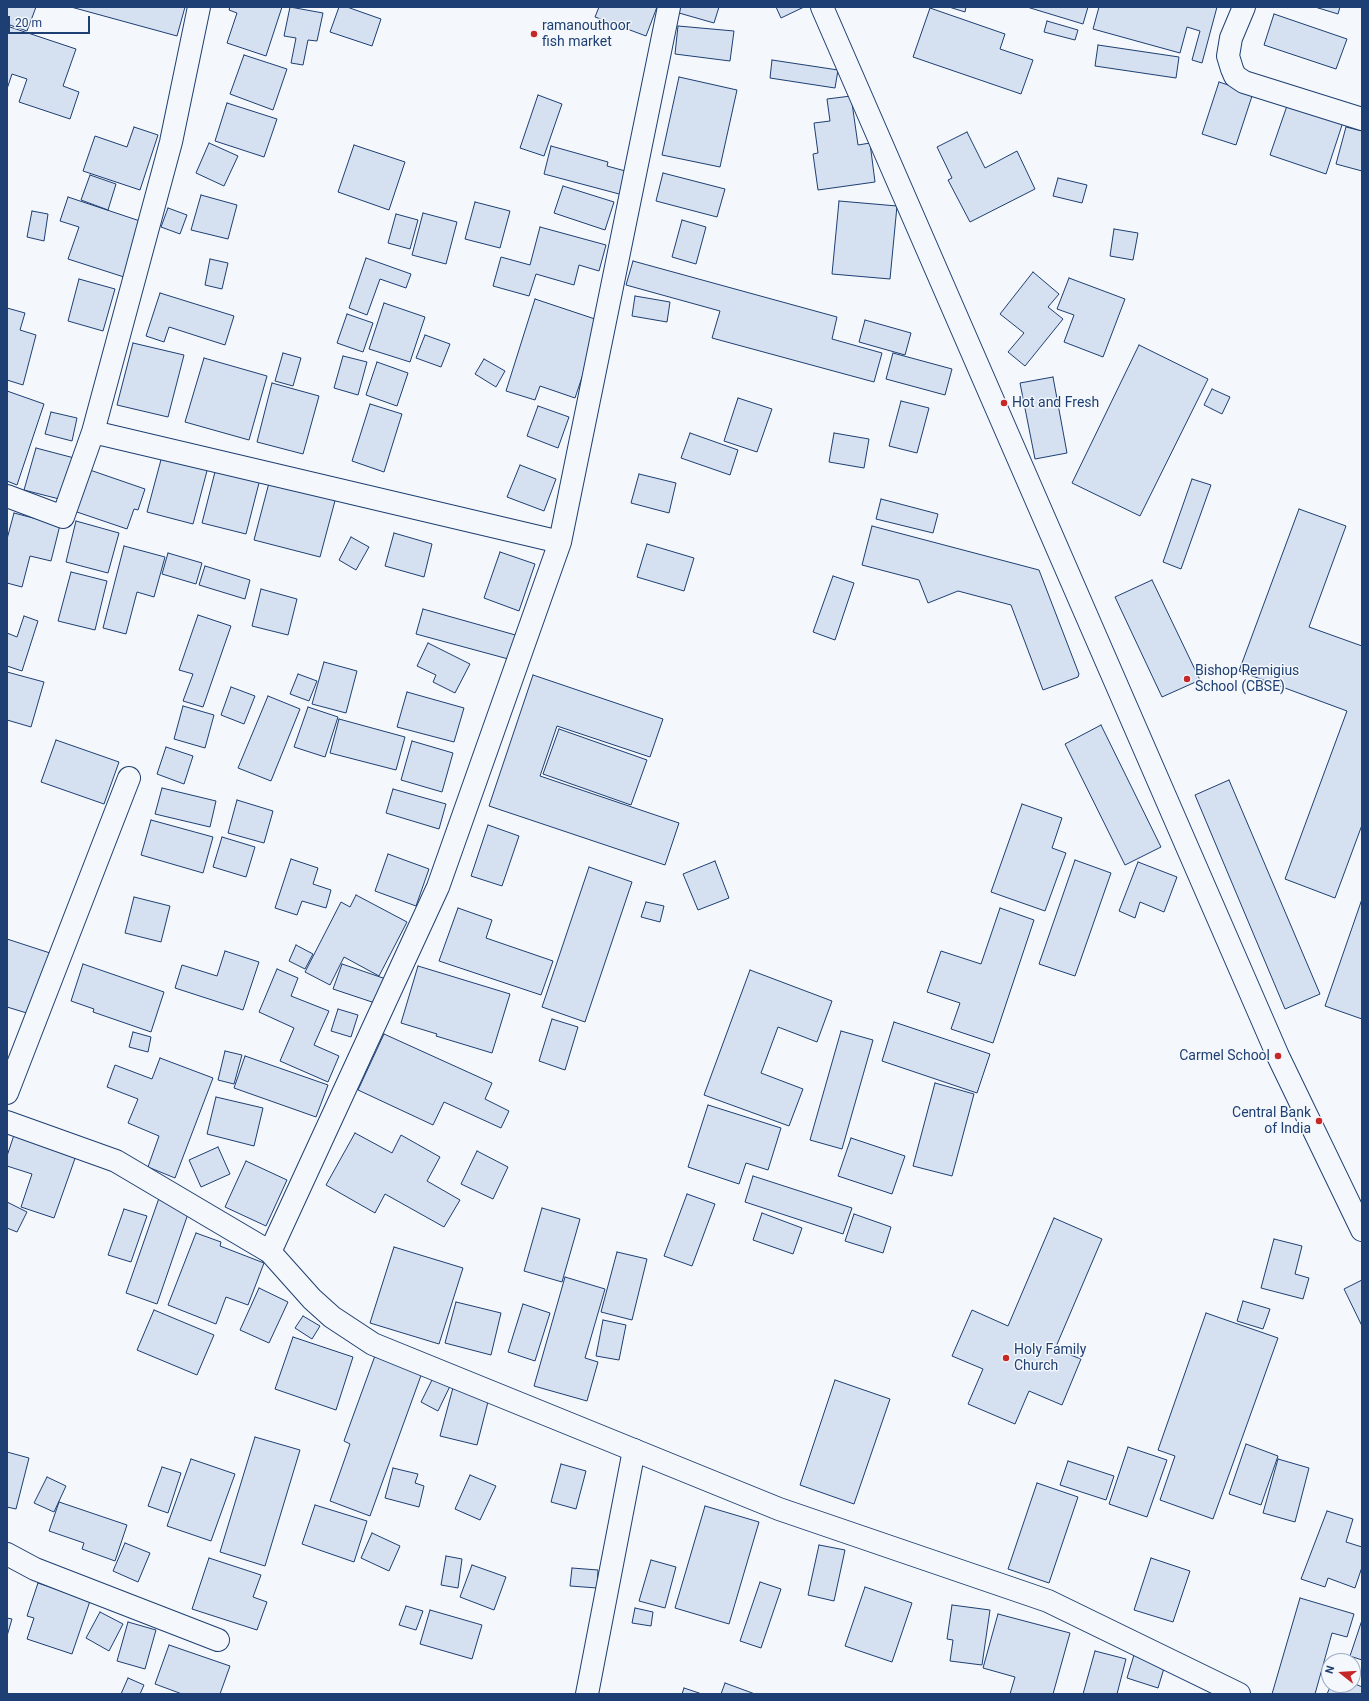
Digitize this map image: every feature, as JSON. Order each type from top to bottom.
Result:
[{"type":"street","points":[[7,496],[64,517],[92,432],[171,142],[199,7]]},
{"type":"street","points":[[270,1252],[438,887],[560,542],[669,7]]},
{"type":"street","points":[[822,7],[1278,1056],[1362,1230]]},
{"type":"street","points":[[1244,7],[1231,38],[1228,56],[1235,76],[1244,82],[1362,119]]},
{"type":"street","points":[[92,432],[560,542]]},
{"type":"street","points":[[7,1093],[129,778]]},
{"type":"street","points":[[7,1122],[116,1161],[270,1252],[312,1299],[332,1317],[372,1344],[779,1509],[1048,1601],[1239,1694]]},
{"type":"street","points":[[587,1694],[634,1450]]},
{"type":"street","points":[[7,1554],[35,1569],[218,1640]]},
{"type":"building","points":[[7,7],[36,7],[27,31],[7,24]]},
{"type":"building","points":[[71,7],[185,7],[177,36]]},
{"type":"building","points":[[230,7],[282,7],[266,56],[227,43],[237,13],[229,10]]},
{"type":"building","points":[[290,7],[323,13],[317,41],[308,40],[303,65],[291,63],[296,38],[284,36]]},
{"type":"building","points":[[339,7],[347,7],[381,19],[372,46],[330,32]]},
{"type":"building","points":[[599,7],[657,7],[646,36],[595,17]]},
{"type":"building","points":[[680,7],[719,7],[714,23],[679,13]]},
{"type":"building","points":[[776,7],[804,7],[781,18]]},
{"type":"building","points":[[949,7],[966,7],[965,12]]},
{"type":"building","points":[[1027,7],[1088,7],[1083,24]]},
{"type":"building","points":[[1099,7],[1217,7],[1202,63],[1192,60],[1200,31],[1187,27],[1180,53],[1093,29]]},
{"type":"building","points":[[1315,7],[1340,7],[1338,14]]},
{"type":"building","points":[[930,8],[1005,34],[1000,49],[1033,60],[1021,94],[913,57]]},
{"type":"building","points":[[1274,14],[1347,39],[1336,69],[1264,45]]},
{"type":"building","points":[[1047,21],[1078,30],[1075,40],[1044,32]]},
{"type":"building","points":[[7,26],[76,49],[63,86],[79,92],[70,119],[19,102],[27,79],[12,74],[7,89]]},
{"type":"building","points":[[678,26],[734,31],[730,61],[675,54]]},
{"type":"building","points":[[1098,45],[1179,57],[1176,78],[1095,66]]},
{"type":"building","points":[[244,55],[287,69],[273,110],[230,94]]},
{"type":"building","points":[[772,60],[838,70],[835,88],[770,78]]},
{"type":"building","points":[[679,77],[737,90],[720,167],[662,155]]},
{"type":"building","points":[[1219,82],[1253,93],[1236,145],[1202,134]]},
{"type":"building","points":[[538,95],[562,104],[544,156],[520,148]]},
{"type":"building","points":[[851,96],[858,145],[870,143],[875,182],[818,190],[813,154],[818,153],[814,123],[830,121],[827,99]]},
{"type":"building","points":[[1289,100],[1344,119],[1326,174],[1270,155]]},
{"type":"building","points":[[227,103],[277,119],[264,157],[215,141]]},
{"type":"building","points":[[134,127],[158,135],[140,190],[83,171],[95,136],[127,147]]},
{"type":"building","points":[[1346,127],[1362,131],[1362,171],[1336,164]]},
{"type":"building","points":[[967,132],[985,168],[1017,151],[1035,189],[970,222],[948,180],[952,178],[937,147]]},
{"type":"building","points":[[209,143],[238,156],[224,186],[196,173]]},
{"type":"building","points":[[354,145],[405,162],[389,210],[338,192]]},
{"type":"building","points":[[551,146],[608,162],[607,166],[629,172],[623,195],[544,174]]},
{"type":"building","points":[[663,173],[725,189],[717,217],[656,201]]},
{"type":"building","points":[[90,175],[116,184],[108,210],[81,200]]},
{"type":"building","points":[[1058,178],[1087,185],[1082,203],[1053,196]]},
{"type":"building","points":[[563,186],[614,202],[605,230],[554,213]]},
{"type":"building","points":[[201,195],[237,205],[228,239],[191,230]]},
{"type":"building","points":[[68,197],[143,222],[124,277],[68,259],[79,227],[60,221]]},
{"type":"building","points":[[839,201],[897,206],[890,279],[832,274]]},
{"type":"building","points":[[475,202],[510,211],[500,248],[465,239]]},
{"type":"building","points":[[168,208],[187,215],[180,234],[161,227]]},
{"type":"building","points":[[32,211],[48,214],[44,241],[27,237]]},
{"type":"building","points":[[423,213],[457,222],[446,264],[412,255]]},
{"type":"building","points":[[396,214],[418,220],[410,249],[388,243]]},
{"type":"building","points":[[682,220],[706,227],[696,264],[672,257]]},
{"type":"building","points":[[540,227],[606,245],[599,271],[579,265],[574,285],[536,274],[529,296],[493,286],[501,257],[530,265]]},
{"type":"building","points":[[1114,229],[1138,233],[1133,260],[1110,256]]},
{"type":"building","points":[[366,258],[411,274],[406,288],[380,279],[367,315],[349,308]]},
{"type":"building","points":[[210,259],[228,263],[222,289],[205,285]]},
{"type":"building","points":[[633,261],[837,317],[832,339],[882,353],[874,382],[712,338],[720,311],[626,285]]},
{"type":"building","points":[[1033,272],[1059,294],[1048,307],[1063,319],[1025,366],[1008,352],[1024,333],[1000,314]]},
{"type":"building","points":[[1069,278],[1125,299],[1103,357],[1064,342],[1074,315],[1057,309]]},
{"type":"building","points":[[79,279],[115,289],[103,331],[68,321]]},
{"type":"building","points":[[160,293],[234,316],[225,345],[169,327],[164,342],[146,336]]},
{"type":"building","points":[[635,296],[670,302],[667,322],[632,316]]},
{"type":"building","points":[[535,299],[601,321],[575,398],[540,386],[535,400],[506,391]]},
{"type":"building","points":[[384,303],[425,317],[410,362],[369,349]]},
{"type":"building","points":[[7,308],[25,313],[20,330],[36,335],[23,385],[7,380]]},
{"type":"building","points":[[347,314],[373,323],[363,352],[337,343]]},
{"type":"building","points":[[865,320],[911,333],[905,355],[859,342]]},
{"type":"building","points":[[425,335],[450,344],[441,367],[416,358]]},
{"type":"building","points":[[133,343],[184,355],[168,417],[117,405]]},
{"type":"building","points":[[1139,345],[1208,379],[1140,516],[1072,483]]},
{"type":"building","points":[[283,353],[301,358],[293,386],[275,381]]},
{"type":"building","points":[[893,353],[952,369],[945,395],[886,379]]},
{"type":"building","points":[[343,356],[367,362],[358,395],[334,388]]},
{"type":"building","points":[[204,358],[267,376],[249,440],[185,422]]},
{"type":"building","points":[[484,359],[505,371],[496,387],[475,374]]},
{"type":"building","points":[[377,362],[408,373],[397,406],[366,395]]},
{"type":"building","points":[[1053,377],[1067,453],[1035,459],[1020,383]]},
{"type":"building","points":[[272,383],[319,396],[303,454],[257,442]]},
{"type":"building","points":[[1212,389],[1230,397],[1222,414],[1204,405]]},
{"type":"building","points":[[7,391],[44,404],[17,485],[7,481]]},
{"type":"building","points":[[738,398],[772,409],[757,452],[724,441]]},
{"type":"building","points":[[901,401],[929,408],[917,453],[889,446]]},
{"type":"building","points":[[370,404],[402,414],[384,472],[352,461]]},
{"type":"building","points":[[538,406],[569,417],[558,448],[527,436]]},
{"type":"building","points":[[51,412],[77,418],[72,441],[45,434]]},
{"type":"building","points":[[690,433],[738,450],[730,475],[681,458]]},
{"type":"building","points":[[834,433],[869,439],[864,468],[829,462]]},
{"type":"building","points":[[36,448],[78,459],[67,501],[24,490]]},
{"type":"building","points":[[162,456],[208,467],[193,524],[147,512]]},
{"type":"building","points":[[520,465],[556,479],[544,511],[507,497]]},
{"type":"building","points":[[216,468],[260,479],[246,534],[202,523]]},
{"type":"building","points":[[87,469],[145,489],[138,510],[134,509],[127,529],[74,511]]},
{"type":"building","points":[[639,474],[676,483],[669,513],[631,503]]},
{"type":"building","points":[[270,479],[336,497],[320,557],[254,540]]},
{"type":"building","points":[[1192,479],[1211,485],[1181,569],[1163,562]]},
{"type":"building","points":[[881,499],[938,514],[933,533],[876,519]]},
{"type":"building","points":[[1299,509],[1346,526],[1309,627],[1362,646],[1362,825],[1335,898],[1285,879],[1347,711],[1239,671]]},
{"type":"building","points":[[14,513],[60,525],[51,561],[30,556],[22,587],[7,583],[7,539]]},
{"type":"building","points":[[76,521],[119,533],[108,573],[66,562]]},
{"type":"building","points":[[872,526],[1039,570],[1079,674],[1078,677],[1043,690],[1011,605],[958,591],[928,603],[919,580],[862,565]]},
{"type":"building","points":[[394,533],[432,544],[424,577],[385,566]]},
{"type":"building","points":[[351,537],[369,547],[356,570],[339,560]]},
{"type":"building","points":[[647,544],[694,558],[684,591],[637,577]]},
{"type":"building","points":[[124,546],[165,557],[154,597],[137,592],[126,634],[103,628]]},
{"type":"building","points":[[500,552],[535,564],[519,611],[484,598]]},
{"type":"building","points":[[168,553],[202,563],[196,584],[162,574]]},
{"type":"building","points":[[205,566],[250,580],[245,599],[199,585]]},
{"type":"building","points":[[71,572],[107,581],[95,630],[58,621]]},
{"type":"building","points":[[833,576],[854,583],[835,640],[813,632]]},
{"type":"building","points":[[1152,580],[1200,680],[1162,697],[1115,597]]},
{"type":"building","points":[[261,589],[297,599],[288,635],[252,626]]},
{"type":"building","points":[[423,609],[519,636],[512,660],[416,634]]},
{"type":"building","points":[[198,615],[231,626],[203,707],[183,701],[193,674],[179,670]]},
{"type":"building","points":[[24,616],[38,621],[22,671],[7,666],[7,633],[17,637]]},
{"type":"building","points":[[428,643],[470,664],[455,693],[433,682],[436,675],[417,666]]},
{"type":"building","points":[[324,662],[357,671],[346,713],[312,704]]},
{"type":"building","points":[[7,672],[44,682],[31,727],[7,720]]},
{"type":"building","points":[[298,674],[317,681],[309,701],[290,694]]},
{"type":"building","points":[[533,675],[663,719],[650,757],[557,726],[540,776],[679,823],[665,865],[489,806]]},
{"type":"building","points":[[231,687],[255,696],[244,724],[221,715]]},
{"type":"building","points":[[407,692],[464,708],[454,742],[397,727]]},
{"type":"building","points":[[268,696],[300,709],[271,781],[238,768]]},
{"type":"building","points":[[183,706],[214,715],[205,748],[174,739]]},
{"type":"building","points":[[308,707],[338,717],[325,757],[294,747]]},
{"type":"building","points":[[339,719],[405,737],[396,770],[330,753]]},
{"type":"building","points":[[1101,725],[1161,847],[1125,865],[1065,744]]},
{"type":"building","points":[[559,729],[647,760],[631,805],[543,774]]},
{"type":"building","points":[[56,740],[119,762],[104,804],[41,782]]},
{"type":"building","points":[[412,741],[453,753],[442,792],[401,780]]},
{"type":"building","points":[[166,747],[193,756],[184,784],[157,774]]},
{"type":"building","points":[[1229,780],[1320,994],[1285,1009],[1195,795]]},
{"type":"building","points":[[162,788],[216,801],[210,827],[155,814]]},
{"type":"building","points":[[393,789],[446,804],[439,829],[386,813]]},
{"type":"building","points":[[237,800],[273,811],[264,843],[228,833]]},
{"type":"building","points":[[1022,804],[1062,818],[1052,848],[1066,853],[1045,911],[991,892]]},
{"type":"building","points":[[151,820],[213,837],[203,873],[141,855]]},
{"type":"building","points":[[488,825],[519,836],[502,886],[471,876]]},
{"type":"building","points":[[222,837],[255,847],[246,877],[213,867]]},
{"type":"building","points":[[388,854],[429,869],[416,906],[375,891]]},
{"type":"building","points":[[291,859],[318,868],[313,884],[331,890],[326,908],[302,901],[297,915],[275,908]]},
{"type":"building","points":[[1075,860],[1111,873],[1075,976],[1039,964]]},
{"type":"building","points":[[715,861],[729,898],[698,910],[683,874]]},
{"type":"building","points":[[1138,862],[1177,877],[1164,912],[1140,902],[1135,918],[1119,911]]},
{"type":"building","points":[[589,867],[632,882],[585,1022],[542,1007]]},
{"type":"building","points":[[356,895],[407,922],[379,976],[344,957],[330,985],[305,972],[341,902],[350,907]]},
{"type":"building","points":[[134,897],[170,906],[161,942],[125,933]]},
{"type":"building","points":[[1362,899],[1362,1019],[1325,1006]]},
{"type":"building","points":[[646,902],[664,906],[660,922],[641,917]]},
{"type":"building","points":[[458,908],[492,920],[486,938],[553,961],[541,995],[439,961]]},
{"type":"building","points":[[1000,908],[1034,920],[993,1043],[951,1029],[960,1003],[927,992],[941,951],[981,964]]},
{"type":"building","points":[[7,939],[50,953],[30,1014],[7,1007]]},
{"type":"building","points":[[296,945],[313,954],[305,969],[289,961]]},
{"type":"building","points":[[225,951],[259,962],[243,1010],[175,988],[182,965],[217,976]]},
{"type":"building","points":[[83,964],[164,992],[151,1032],[93,1012],[94,1009],[71,1001]]},
{"type":"building","points":[[342,964],[386,979],[378,1004],[333,989]]},
{"type":"building","points":[[418,966],[510,994],[492,1053],[436,1036],[437,1034],[401,1023]]},
{"type":"building","points":[[277,969],[298,978],[291,996],[329,1011],[314,1045],[339,1056],[328,1082],[280,1061],[294,1028],[259,1012]]},
{"type":"building","points":[[750,970],[832,1001],[817,1042],[778,1027],[761,1073],[803,1089],[789,1126],[704,1095]]},
{"type":"building","points":[[338,1009],[358,1015],[351,1037],[331,1031]]},
{"type":"building","points":[[552,1019],[578,1027],[565,1070],[539,1061]]},
{"type":"building","points":[[894,1022],[990,1054],[977,1093],[882,1061]]},
{"type":"building","points":[[841,1031],[873,1040],[842,1149],[810,1140]]},
{"type":"building","points":[[133,1032],[151,1037],[148,1052],[129,1047]]},
{"type":"building","points":[[384,1034],[492,1083],[485,1099],[509,1111],[501,1128],[444,1102],[433,1125],[358,1090]]},
{"type":"building","points":[[225,1051],[242,1055],[234,1084],[218,1080]]},
{"type":"building","points":[[245,1056],[328,1085],[316,1117],[234,1088]]},
{"type":"building","points":[[160,1058],[213,1078],[175,1178],[148,1167],[159,1136],[128,1123],[138,1099],[107,1087],[115,1065],[152,1079]]},
{"type":"building","points":[[935,1083],[974,1094],[952,1176],[913,1166]]},
{"type":"building","points":[[216,1097],[263,1108],[254,1146],[207,1134]]},
{"type":"building","points":[[708,1105],[781,1128],[768,1170],[746,1163],[739,1184],[688,1167]]},
{"type":"building","points":[[16,1129],[78,1150],[54,1218],[21,1207],[32,1174],[7,1166],[7,1156]]},
{"type":"building","points":[[355,1133],[392,1153],[401,1135],[440,1157],[427,1181],[460,1200],[444,1227],[385,1194],[375,1213],[326,1185]]},
{"type":"building","points":[[851,1138],[905,1156],[892,1194],[838,1176]]},
{"type":"building","points":[[218,1147],[230,1174],[201,1187],[189,1160]]},
{"type":"building","points":[[477,1151],[508,1167],[493,1199],[461,1184]]},
{"type":"building","points":[[246,1161],[287,1180],[266,1226],[225,1207]]},
{"type":"building","points":[[753,1176],[852,1208],[843,1234],[745,1202]]},
{"type":"building","points":[[687,1194],[715,1204],[692,1266],[664,1256]]},
{"type":"building","points":[[159,1198],[190,1208],[157,1304],[126,1293]]},
{"type":"building","points":[[7,1202],[27,1212],[17,1232],[7,1228]]},
{"type":"building","points":[[542,1208],[580,1219],[562,1282],[524,1271]]},
{"type":"building","points":[[124,1209],[147,1216],[131,1262],[108,1255]]},
{"type":"building","points":[[762,1213],[802,1228],[793,1254],[753,1240]]},
{"type":"building","points":[[854,1214],[891,1227],[883,1253],[845,1241]]},
{"type":"building","points":[[1054,1218],[1102,1239],[1055,1349],[1081,1359],[1062,1405],[1029,1391],[1015,1424],[968,1404],[983,1369],[952,1356],[972,1310],[1008,1326]]},
{"type":"building","points":[[196,1233],[221,1242],[220,1246],[264,1263],[248,1305],[226,1297],[216,1324],[168,1305]]},
{"type":"building","points":[[1274,1239],[1302,1246],[1295,1274],[1309,1278],[1303,1299],[1261,1288]]},
{"type":"building","points":[[394,1247],[463,1268],[439,1344],[370,1323]]},
{"type":"building","points":[[617,1252],[647,1259],[632,1320],[601,1312]]},
{"type":"building","points":[[565,1277],[605,1289],[585,1358],[598,1362],[587,1401],[534,1386]]},
{"type":"building","points":[[1362,1280],[1362,1326],[1344,1289]]},
{"type":"building","points":[[259,1288],[288,1302],[269,1343],[240,1330]]},
{"type":"building","points":[[1243,1301],[1270,1309],[1263,1329],[1237,1321]]},
{"type":"building","points":[[456,1302],[501,1313],[491,1355],[445,1343]]},
{"type":"building","points":[[523,1304],[550,1313],[535,1361],[508,1352]]},
{"type":"building","points":[[154,1310],[214,1335],[197,1375],[137,1350]]},
{"type":"building","points":[[1206,1313],[1278,1338],[1213,1519],[1160,1500],[1175,1456],[1158,1450]]},
{"type":"building","points":[[303,1316],[320,1326],[312,1339],[295,1328]]},
{"type":"building","points":[[603,1320],[626,1325],[619,1360],[596,1356]]},
{"type":"building","points":[[293,1337],[353,1357],[336,1410],[275,1389]]},
{"type":"building","points":[[376,1353],[423,1370],[370,1516],[330,1501],[350,1444],[344,1441]]},
{"type":"building","points":[[435,1374],[452,1382],[438,1411],[421,1402]]},
{"type":"building","points":[[835,1380],[890,1399],[854,1504],[800,1485]]},
{"type":"building","points":[[454,1384],[490,1394],[477,1445],[440,1436]]},
{"type":"building","points":[[255,1437],[300,1450],[265,1566],[220,1552]]},
{"type":"building","points":[[1246,1444],[1278,1456],[1261,1505],[1229,1494]]},
{"type":"building","points":[[1128,1447],[1167,1460],[1147,1517],[1109,1504]]},
{"type":"building","points":[[7,1452],[29,1458],[16,1509],[7,1507]]},
{"type":"building","points":[[191,1459],[235,1474],[211,1541],[167,1526]]},
{"type":"building","points":[[1278,1459],[1309,1468],[1295,1522],[1263,1513]]},
{"type":"building","points":[[1068,1461],[1114,1476],[1106,1500],[1060,1485]]},
{"type":"building","points":[[561,1464],[586,1471],[576,1509],[551,1502]]},
{"type":"building","points":[[162,1467],[181,1473],[168,1513],[148,1506]]},
{"type":"building","points":[[393,1468],[418,1474],[415,1483],[424,1486],[419,1507],[385,1498]]},
{"type":"building","points":[[470,1475],[496,1486],[480,1520],[455,1509]]},
{"type":"building","points":[[47,1477],[66,1486],[54,1512],[34,1503]]},
{"type":"building","points":[[1037,1483],[1078,1497],[1049,1583],[1008,1569]]},
{"type":"building","points":[[59,1502],[127,1525],[115,1561],[82,1549],[84,1543],[49,1531]]},
{"type":"building","points":[[315,1505],[367,1521],[354,1562],[302,1544]]},
{"type":"building","points":[[705,1506],[759,1522],[729,1624],[675,1608]]},
{"type":"building","points":[[1327,1511],[1353,1519],[1346,1542],[1362,1547],[1362,1567],[1355,1588],[1328,1578],[1325,1587],[1301,1579]]},
{"type":"building","points":[[372,1533],[400,1546],[389,1571],[361,1558]]},
{"type":"building","points":[[125,1543],[150,1553],[138,1582],[113,1571]]},
{"type":"building","points":[[819,1545],[845,1550],[834,1601],[808,1595]]},
{"type":"building","points":[[446,1556],[462,1559],[458,1588],[441,1585]]},
{"type":"building","points":[[209,1558],[261,1575],[253,1597],[267,1602],[257,1630],[192,1609]]},
{"type":"building","points":[[1151,1558],[1190,1571],[1173,1622],[1134,1610]]},
{"type":"building","points":[[651,1560],[676,1567],[665,1608],[639,1601]]},
{"type":"building","points":[[472,1565],[506,1577],[494,1610],[460,1597]]},
{"type":"building","points":[[572,1568],[598,1570],[597,1588],[570,1586]]},
{"type":"building","points":[[760,1582],[781,1589],[761,1648],[740,1641]]},
{"type":"building","points":[[38,1583],[90,1601],[72,1654],[27,1639],[34,1618],[27,1616]]},
{"type":"building","points":[[865,1587],[912,1603],[892,1662],[845,1646]]},
{"type":"building","points":[[1300,1598],[1354,1614],[1347,1637],[1332,1633],[1326,1653],[1321,1653],[1321,1672],[1315,1694],[1272,1694]]},
{"type":"building","points":[[952,1605],[990,1610],[982,1665],[950,1661],[953,1640],[947,1639]]},
{"type":"building","points":[[406,1606],[423,1611],[416,1630],[399,1625]]},
{"type":"building","points":[[635,1608],[653,1612],[651,1626],[632,1623]]},
{"type":"building","points":[[430,1610],[482,1625],[472,1659],[420,1644]]},
{"type":"building","points":[[100,1612],[123,1624],[109,1651],[86,1638]]},
{"type":"building","points":[[998,1614],[1070,1633],[1053,1694],[1010,1694],[1015,1677],[983,1668]]},
{"type":"building","points":[[7,1618],[12,1619],[7,1636]]},
{"type":"building","points":[[1362,1620],[1362,1660],[1361,1653],[1351,1653]]},
{"type":"building","points":[[128,1622],[156,1630],[145,1669],[117,1661]]},
{"type":"building","points":[[169,1645],[230,1666],[220,1694],[182,1694],[155,1684]]},
{"type":"building","points":[[1095,1651],[1126,1659],[1117,1694],[1083,1694]]},
{"type":"building","points":[[1134,1655],[1165,1665],[1158,1688],[1127,1678]]},
{"type":"building","points":[[128,1678],[144,1685],[140,1694],[121,1694]]},
{"type":"building","points":[[725,1683],[755,1694],[721,1694]]},
{"type":"building","points":[[1362,1687],[1362,1694],[1327,1694],[1361,1693]]},
{"type":"building","points":[[684,1688],[702,1694],[682,1694]]},
{"type":"place","name":"ramanouthoor fish market","points":[[534,34]]},
{"type":"place","name":"Hot and Fresh","points":[[1004,403]]},
{"type":"place","name":"Bishop Remigius School (CBSE)","points":[[1187,679]]},
{"type":"place","name":"Carmel School","points":[[1278,1056]]},
{"type":"place","name":"Central Bank of India","points":[[1319,1121]]},
{"type":"place","name":"Holy Family Church","points":[[1006,1358]]}]
